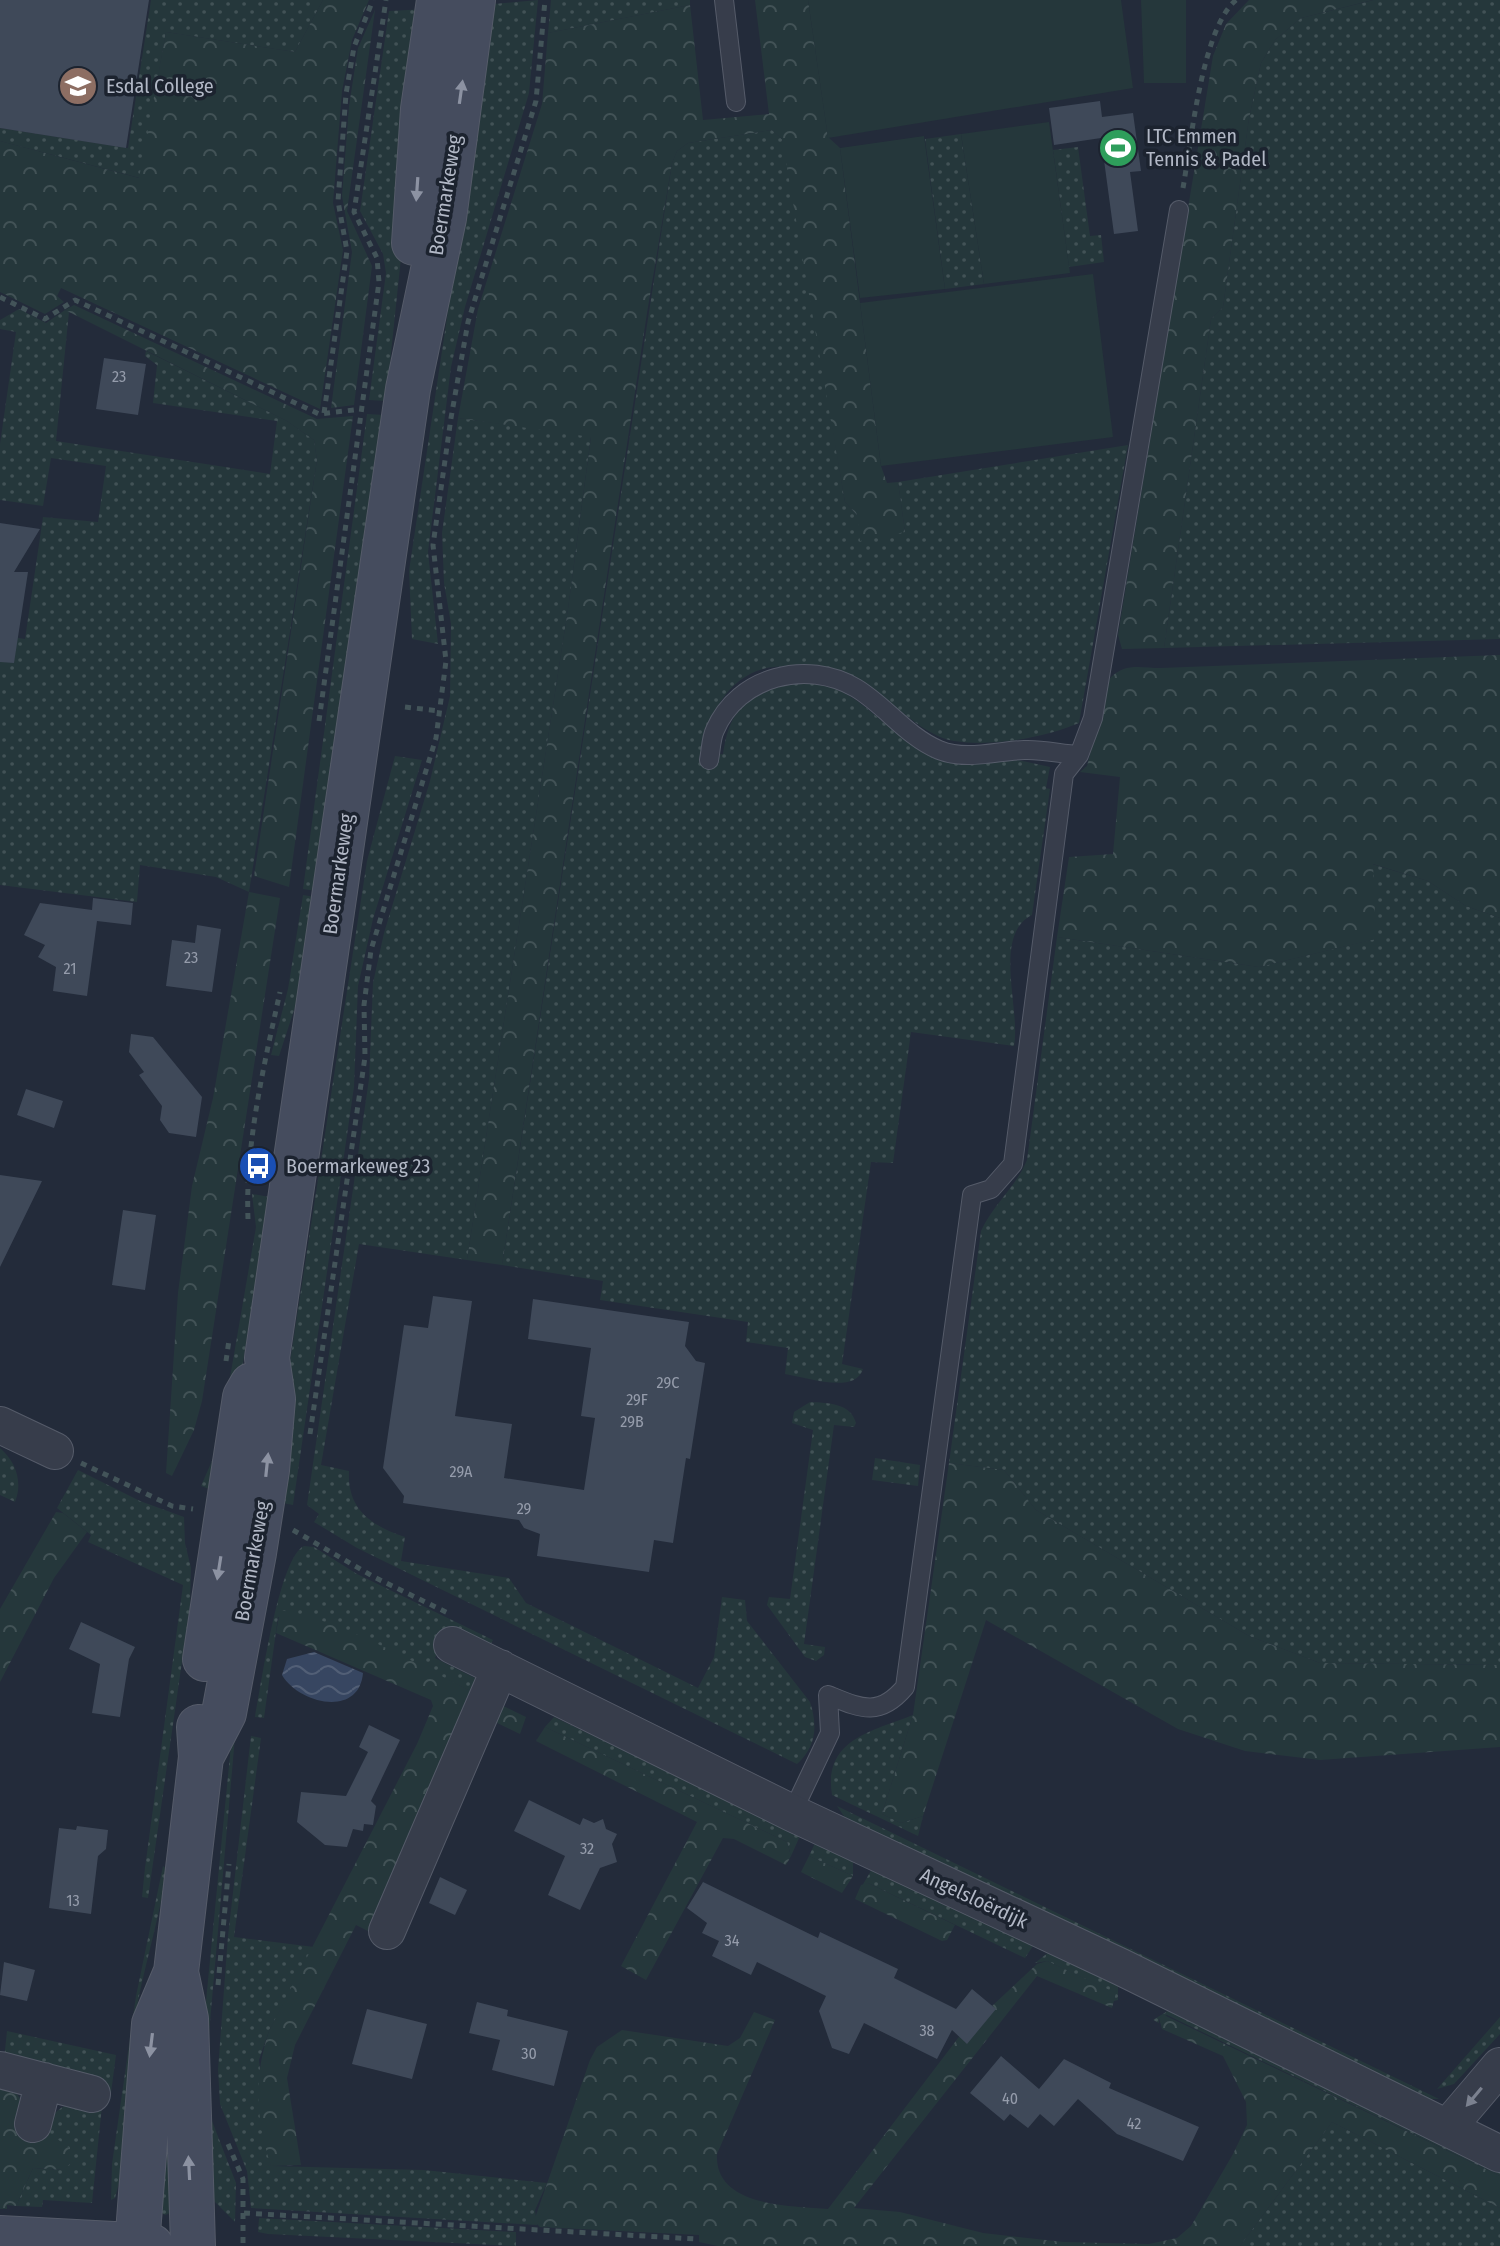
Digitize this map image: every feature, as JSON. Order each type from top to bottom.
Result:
[{"type":"street","name":"Boermarkeweg","points":[[408,389],[423,109],[439,0]]},
{"type":"street","name":"Boermarkeweg","points":[[201,1757],[224,1713],[254,1553],[273,1399],[267,1358],[408,389],[444,218],[473,0]]},
{"type":"street","name":"Boermarkeweg","points":[[137,2246],[154,2024],[176,1972],[201,1757],[198,1713],[205,1508],[245,1397],[267,1358]]},
{"type":"street","points":[[0,1425],[55,1451]]},
{"type":"street","name":"Angelsloërdijk","points":[[452,1645],[792,1813],[1121,1967],[1500,2154]]},
{"type":"street","points":[[387,1931],[500,1668]]},
{"type":"street","name":"Boermarkeweg","points":[[176,1972],[186,2019],[193,2246]]},
{"type":"street","points":[[1448,2127],[1500,2066]]},
{"type":"street","points":[[0,2070],[92,2094]]},
{"type":"street","points":[[33,2124],[44,2081]]},
{"type":"street","points":[[0,2238],[151,2246]]},
{"type":"lane","points":[[724,0],[736,102]]},
{"type":"lane","points":[[792,1813],[830,1733],[828,1695],[865,1710],[893,1701],[905,1687],[972,1195],[991,1189],[1013,1164],[1064,774],[1079,755],[1093,718],[1179,210]]},
{"type":"lane","points":[[709,760],[715,730],[746,690],[776,676],[814,673],[855,687],[904,729],[940,750],[970,755],[1028,749],[1079,755]]},
{"type":"path","points":[[324,413],[347,251],[338,201],[346,94],[354,47],[373,0]]},
{"type":"path","points":[[319,724],[379,282],[377,258],[354,212],[386,0]]},
{"type":"path","points":[[309,1438],[365,1057],[364,1005],[371,950],[436,738],[440,711],[446,661],[433,545],[447,445],[468,322],[536,101],[545,0]]},
{"type":"path","points":[[1179,210],[1209,49],[1218,23],[1236,0]]},
{"type":"path","points":[[0,297],[45,319],[75,300],[319,414],[362,409]]},
{"type":"path","points":[[405,707],[440,711]]},
{"type":"path","points":[[248,1226],[247,1190],[281,990]]},
{"type":"path","points":[[223,1377],[230,1334]]},
{"type":"path","points":[[55,1451],[172,1506],[205,1508]]},
{"type":"path","points":[[289,1543],[296,1517]]},
{"type":"path","points":[[218,1990],[229,1860]]},
{"type":"path","points":[[222,2132],[243,2179],[243,2246]]},
{"type":"path","points":[[244,2213],[696,2239]]},
{"type":"green space","points":[[151,0],[323,0],[295,52],[166,32],[140,178],[0,141],[0,128],[128,148]]},
{"type":"green space","points":[[323,0],[369,0],[352,40],[342,91],[333,203],[343,250],[320,409],[61,288],[57,296],[64,302],[45,314],[0,292],[0,141],[139,178],[166,32],[295,52]]},
{"type":"green space","points":[[538,0],[529,93],[465,307],[451,367],[428,552],[438,644],[412,639],[409,571],[494,4]]},
{"type":"green space","points":[[551,0],[690,0],[690,5],[548,33]]},
{"type":"green space","points":[[755,0],[808,0],[828,137],[840,148],[881,466],[887,483],[898,482],[905,532],[860,541],[857,515],[845,502],[782,139],[772,130],[688,143],[677,151],[672,163],[647,313],[502,1265],[467,1260],[568,609],[591,437],[458,418],[478,309],[542,104],[548,33],[690,5],[703,120],[769,114]]},
{"type":"green space","points":[[808,0],[1121,0],[1133,88],[828,138]]},
{"type":"green space","points":[[1141,0],[1186,0],[1186,83],[1144,83]]},
{"type":"green space","points":[[1249,0],[1373,0],[1301,18],[1275,40],[1261,63],[1249,118],[1223,307],[1211,319],[1164,648],[1122,649],[1118,635],[1213,56],[1226,24]]},
{"type":"green space","points":[[1374,0],[1500,0],[1500,639],[1164,648],[1211,319],[1223,307],[1249,118],[1261,63],[1275,40],[1301,18]]},
{"type":"green space","points":[[427,9],[386,401],[369,400],[386,273],[383,254],[360,211],[389,11]]},
{"type":"green space","points":[[375,10],[347,211],[372,266],[354,405],[331,408],[352,252],[342,196],[349,106],[358,48]]},
{"type":"green space","points":[[1049,122],[1070,273],[984,284],[961,134]]},
{"type":"green space","points":[[772,130],[782,139],[788,159],[845,502],[857,515],[905,532],[898,482],[1128,445],[1079,723],[1018,740],[985,743],[954,741],[926,730],[875,696],[806,670],[780,667],[761,670],[731,688],[720,702],[706,737],[702,756],[723,754],[731,723],[749,701],[769,690],[796,683],[819,683],[859,702],[914,746],[942,761],[1007,759],[1050,767],[1046,788],[1050,789],[1032,915],[1020,925],[1013,939],[1014,1046],[911,1032],[893,1163],[871,1162],[842,1364],[863,1369],[858,1377],[840,1383],[785,1374],[788,1348],[746,1342],[748,1322],[600,1300],[603,1281],[502,1265],[672,163],[677,151],[688,143]]},
{"type":"green space","points":[[961,134],[984,284],[945,289],[925,139]]},
{"type":"green space","points":[[924,136],[945,289],[860,298],[840,148]]},
{"type":"green space","points":[[1078,147],[1090,236],[1101,235],[1104,262],[1069,267],[1053,150]]},
{"type":"green space","points":[[1093,274],[1113,437],[881,466],[860,303]]},
{"type":"green space","points":[[74,305],[317,419],[353,416],[289,887],[254,876],[317,460],[314,440],[287,421],[65,310]]},
{"type":"green space","points":[[19,309],[46,323],[65,310],[69,312],[56,441],[270,474],[277,421],[153,403],[157,365],[145,356],[146,351],[287,421],[314,440],[317,460],[249,892],[216,877],[140,865],[137,902],[0,885],[0,635],[25,639],[43,517],[98,522],[106,466],[51,458],[43,506],[0,500],[0,444],[16,332],[0,329],[0,320]]},
{"type":"green space","points":[[367,414],[384,415],[316,891],[303,889]]},
{"type":"green space","points":[[458,418],[591,436],[568,609],[467,1260],[359,1244],[321,1465],[349,1471],[349,1485],[357,1506],[372,1522],[405,1537],[401,1561],[509,1578],[526,1603],[698,1688],[714,1657],[722,1597],[745,1600],[747,1621],[810,1702],[814,1736],[808,1751],[797,1764],[357,1548],[314,1522],[319,1514],[307,1505],[369,1079],[373,983],[384,933],[430,781],[450,696],[451,624],[444,583],[442,533]]},
{"type":"green space","points":[[1500,655],[1500,918],[1466,906],[1428,881],[1373,864],[1376,939],[1259,967],[1057,937],[1069,857],[1113,854],[1120,777],[1080,772],[1087,766],[1110,678],[1116,673],[1134,667]]},
{"type":"green space","points":[[395,756],[422,760],[373,919],[358,986],[354,1087],[293,1505],[277,1502],[289,1368],[367,861]]},
{"type":"green space","points":[[1372,864],[1428,881],[1466,906],[1500,918],[1500,1665],[1320,1663],[1249,1636],[1036,1510],[1004,1470],[949,1463],[981,1231],[1027,1160],[1057,937],[1259,967],[1375,939]]},
{"type":"green space","points":[[249,892],[280,898],[202,1401],[194,1430],[172,1476],[166,1473],[178,1293],[192,1186],[213,1098]]},
{"type":"green space","points":[[303,895],[315,897],[302,986],[279,1056],[271,1055],[288,989]]},
{"type":"green space","points":[[252,1194],[270,1197],[230,1442],[215,1491],[201,1486],[218,1447],[256,1227]]},
{"type":"green space","points":[[810,1402],[844,1408],[856,1423],[854,1427],[834,1425],[804,1644],[825,1647],[824,1655],[816,1661],[805,1657],[767,1605],[769,1597],[790,1599],[813,1430],[792,1423],[794,1412]]},
{"type":"green space","points":[[0,1448],[10,1460],[18,1480],[15,1502],[0,1495]]},
{"type":"green space","points":[[875,1458],[920,1465],[918,1486],[872,1480]]},
{"type":"green space","points":[[949,1463],[1004,1470],[1036,1510],[1249,1636],[1320,1663],[1500,1665],[1500,1747],[1320,1760],[1245,1751],[1178,1729],[986,1620],[923,1816],[901,1823],[882,1814],[913,1715]]},
{"type":"green space","points":[[78,1470],[140,1501],[184,1517],[185,1543],[191,1568],[190,1606],[148,1898],[142,1897],[145,1868],[183,1585],[88,1542],[91,1535],[57,1508]]},
{"type":"green space","points":[[56,1512],[63,1513],[87,1532],[54,1578],[0,1682],[0,1609]]},
{"type":"green space","points":[[304,1546],[314,1547],[357,1574],[493,1640],[488,1649],[449,1631],[435,1658],[481,1681],[481,1696],[333,1625],[278,1617],[264,1718],[255,1717],[279,1597],[295,1555]]},
{"type":"green space","points":[[280,1610],[305,1615],[356,1634],[481,1696],[378,1936],[356,1925],[295,2045],[287,2078],[301,2165],[271,2166],[258,2099],[260,2066],[269,2031],[417,1744],[433,1706],[431,1700],[276,1633]]},
{"type":"green space","points":[[495,1702],[526,1717],[520,1734],[487,1718]]},
{"type":"green space","points":[[913,1715],[882,1814],[901,1823],[923,1816],[918,1836],[832,1795],[831,1776],[835,1761],[854,1740]]},
{"type":"green space","points":[[554,1717],[800,1836],[791,1856],[787,1842],[545,1727]]},
{"type":"green space","points":[[545,1727],[787,1842],[791,1856],[786,1865],[734,1839],[723,1838],[646,1980],[621,1966],[697,1822],[536,1741]]},
{"type":"green space","points":[[251,1736],[261,1738],[234,1937],[314,1947],[269,2031],[259,2060],[271,2166],[424,2170],[547,2183],[535,2210],[537,2225],[251,2208],[247,2171],[220,2104],[218,2070],[228,1936]]},
{"type":"green space","points":[[235,1737],[205,2079],[212,2121],[236,2183],[235,2222],[212,2199],[202,2042],[231,1745]]},
{"type":"green space","points":[[837,1806],[1439,2099],[1425,2099],[846,1819]]},
{"type":"green space","points":[[815,1843],[853,1861],[853,1876],[809,1856]]},
{"type":"green space","points":[[809,1856],[853,1876],[842,1893],[801,1872]]},
{"type":"green space","points":[[163,1866],[167,1869],[164,1886],[131,2045],[120,2179],[115,2198],[111,2200],[112,2164],[136,1996]]},
{"type":"green space","points":[[872,1869],[1037,1940],[1025,1958],[868,1883],[862,1886]]},
{"type":"green space","points":[[868,1883],[955,1925],[947,1940],[942,1941],[855,1899],[861,1885]]},
{"type":"green space","points":[[1054,1948],[1118,1984],[1118,2000],[1114,2001],[1115,1993],[1047,1961],[1035,1963]]},
{"type":"green space","points":[[1047,1961],[1116,1993],[1112,2008],[1037,1976],[854,2208],[900,2212],[983,2233],[1064,2242],[1149,2244],[1177,2238],[1191,2226],[1233,2154],[1247,2125],[1246,2102],[1223,2056],[1162,2029],[1159,2018],[1164,2015],[1500,2176],[1500,2208],[1332,2122],[1240,2246],[718,2246],[699,2242],[699,2235],[540,2227],[534,2221],[590,2060],[597,2047],[622,2030],[728,2046],[740,2038],[754,2012],[775,2020],[717,2154],[719,2171],[728,2185],[758,2200],[828,2209],[971,2021],[977,2020],[1037,1964]]},
{"type":"green space","points":[[1174,2007],[1500,2164],[1500,2176],[1167,2015],[1159,2018],[1159,2023],[1153,2020]]},
{"type":"green space","points":[[1500,2017],[1500,2034],[1454,2084],[1437,2089]]},
{"type":"green space","points":[[7,2031],[116,2055],[111,2093],[4,2060]]},
{"type":"green space","points":[[169,2068],[170,2213],[165,2215],[161,2213]]},
{"type":"green space","points":[[0,2082],[16,2093],[43,2129],[70,2148],[70,2164],[63,2170],[33,2168],[16,2206],[7,2205],[7,2209],[0,2209]]},
{"type":"green space","points":[[103,2096],[92,2203],[43,2200],[42,2207],[16,2206],[33,2168],[63,2170],[43,2129],[49,2120],[68,2104]]},
{"type":"green space","points":[[1332,2122],[1500,2208],[1500,2246],[1240,2246]]},
{"type":"green space","points":[[259,2218],[516,2232],[516,2246],[268,2234],[258,2232]]},
{"type":"water","points":[[314,1652],[363,1673],[359,1687],[351,1696],[327,1702],[314,1699],[290,1685],[282,1675],[287,1659]]},
{"type":"building","name":"Esdal College","points":[[0,0],[149,0],[126,148],[0,128]]},
{"type":"building","points":[[1100,101],[1102,117],[1133,113],[1141,171],[1130,172],[1138,231],[1114,234],[1101,138],[1054,145],[1049,108]]},
{"type":"building","points":[[104,358],[146,364],[138,415],[96,409]]},
{"type":"building","points":[[0,523],[40,529],[14,572],[28,572],[14,663],[0,662]]},
{"type":"building","points":[[93,898],[133,903],[131,925],[97,921],[87,996],[53,991],[56,967],[38,957],[45,945],[24,935],[40,903],[92,910]]},
{"type":"building","points":[[197,925],[221,929],[212,992],[166,986],[172,940],[195,943]]},
{"type":"building","points":[[131,1034],[153,1037],[202,1097],[196,1137],[169,1133],[160,1120],[162,1106],[139,1075],[144,1072],[129,1052]]},
{"type":"building","points":[[26,1089],[63,1101],[54,1128],[17,1115]]},
{"type":"building","points":[[0,1175],[42,1181],[0,1267]]},
{"type":"building","points":[[123,1210],[156,1215],[145,1290],[112,1285]]},
{"type":"building","points":[[433,1296],[472,1301],[455,1416],[512,1424],[504,1478],[584,1490],[595,1418],[581,1416],[591,1348],[528,1339],[533,1299],[689,1322],[685,1346],[696,1361],[705,1363],[690,1459],[686,1458],[673,1543],[654,1540],[649,1572],[537,1556],[540,1534],[524,1528],[519,1520],[403,1503],[404,1496],[383,1468],[404,1325],[428,1328]]},
{"type":"building","points":[[81,1622],[135,1647],[129,1659],[120,1717],[92,1713],[100,1664],[69,1649]]},
{"type":"building","points":[[369,1725],[400,1740],[371,1801],[376,1806],[373,1825],[364,1824],[363,1831],[353,1829],[347,1847],[325,1845],[297,1822],[301,1792],[346,1796],[368,1752],[359,1747]]},
{"type":"building","points":[[529,1800],[580,1825],[583,1818],[594,1823],[603,1819],[606,1829],[617,1834],[612,1844],[617,1862],[600,1868],[580,1910],[548,1895],[565,1856],[514,1831]]},
{"type":"building","points":[[77,1826],[108,1830],[106,1849],[98,1856],[91,1914],[49,1908],[59,1828],[76,1830]]},
{"type":"building","points":[[440,1877],[467,1890],[455,1915],[429,1903]]},
{"type":"building","points":[[703,1882],[818,1938],[820,1932],[898,1969],[894,1978],[956,2009],[972,1989],[996,2009],[967,2044],[952,2030],[937,2059],[864,2023],[849,2054],[832,2048],[819,2011],[826,1996],[757,1962],[751,1975],[712,1956],[719,1941],[702,1933],[707,1923],[687,1908]]},
{"type":"building","points":[[4,1962],[35,1970],[27,2001],[0,1995]]},
{"type":"building","points":[[477,2002],[508,2010],[507,2016],[568,2031],[554,2086],[492,2070],[500,2040],[469,2033]]},
{"type":"building","points":[[367,2009],[427,2024],[412,2079],[352,2064]]},
{"type":"building","points":[[1001,2056],[1039,2089],[1064,2059],[1111,2083],[1109,2088],[1199,2127],[1183,2161],[1117,2134],[1078,2099],[1054,2126],[1040,2114],[1028,2128],[1010,2114],[1004,2121],[970,2093]]},
{"type":"place","name":"Esdal College","points":[[78,86]]},
{"type":"place","name":"LTC Emmen Tennis & Padel","points":[[1118,148]]},
{"type":"place","name":"Boermarkeweg 23","points":[[258,1166]]}]
